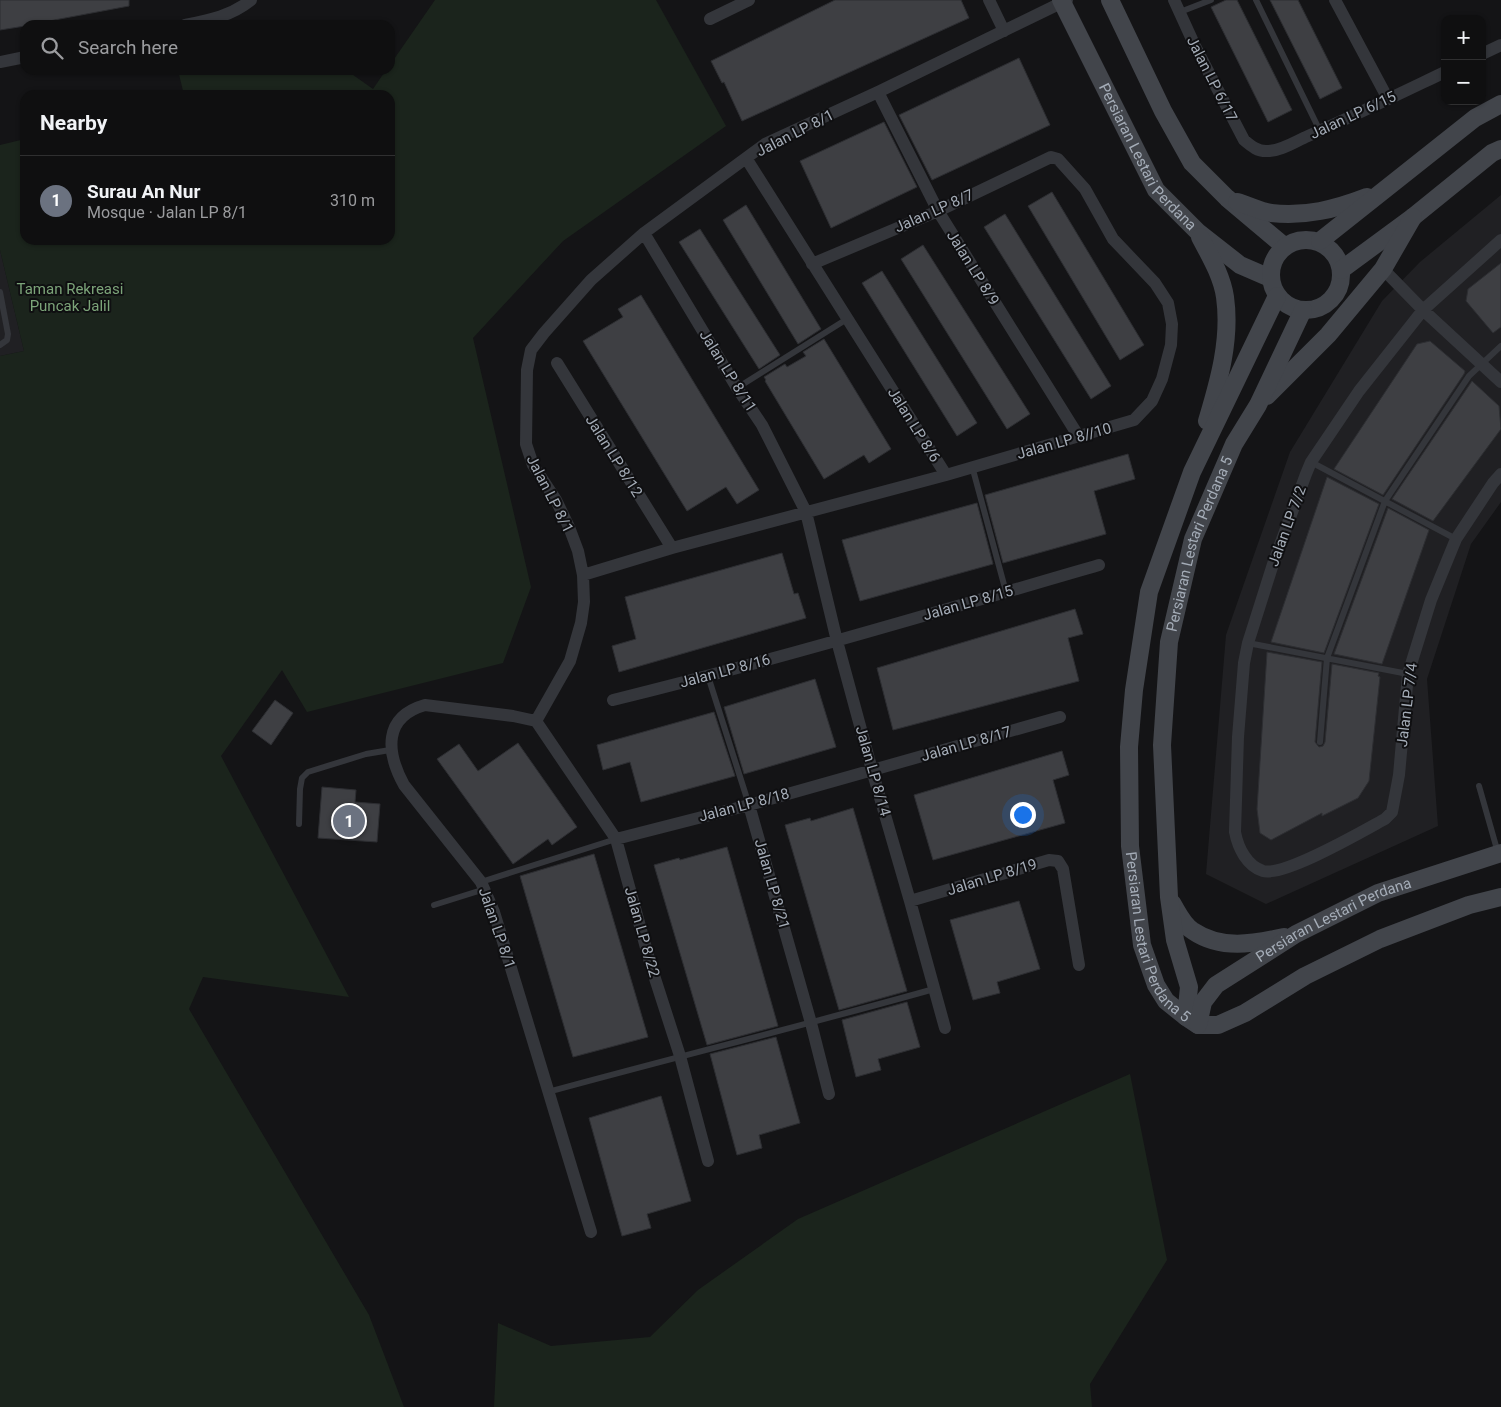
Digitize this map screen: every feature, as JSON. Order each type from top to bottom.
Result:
[{"type":"street","points":[[210,20],[220,18],[241,8],[251,0]]},
{"type":"street","points":[[710,19],[749,0]]},
{"type":"street","points":[[989,0],[1004,31]]},
{"type":"street","points":[[1110,0],[1163,112],[1192,163],[1227,198],[1284,246]]},
{"type":"street","name":"Jalan LP 6/17","points":[[1174,0],[1244,140],[1259,150]]},
{"type":"street","points":[[1335,0],[1388,99]]},
{"type":"street","name":"Jalan LP 8/1","points":[[536,722],[570,661],[582,623],[584,602],[583,575],[578,551],[556,500],[533,465],[526,444],[527,370],[532,350],[556,318],[591,280],[644,233],[766,144],[878,92],[1064,1]]},
{"type":"street","name":"Persiaran Lestari Perdana","points":[[1064,1],[1156,190],[1198,232],[1240,265],[1270,278]]},
{"type":"street","points":[[1486,52],[1501,45]]},
{"type":"street","points":[[0,62],[20,58]]},
{"type":"street","name":"Jalan LP 6/15","points":[[1259,150],[1276,150],[1441,74]]},
{"type":"street","name":"Jalan LP 8/9","points":[[878,92],[938,211],[1079,437]]},
{"type":"street","points":[[1320,241],[1475,118],[1501,104]]},
{"type":"street","points":[[1341,270],[1413,217],[1492,153],[1501,149]]},
{"type":"street","name":"Jalan LP 8/6","points":[[583,575],[672,548],[946,475],[746,158]]},
{"type":"street","name":"Jalan LP 8/7","points":[[812,264],[938,211],[1048,158],[1055,158]]},
{"type":"street","name":"Jalan LP 8//10","points":[[946,475],[1134,420],[1152,401],[1162,379],[1171,345],[1172,324],[1168,303],[1156,283],[1112,239],[1085,189],[1055,158]]},
{"type":"street","points":[[1227,198],[1270,213],[1310,214],[1339,207],[1381,191]]},
{"type":"street","points":[[1258,405],[1328,335],[1383,269],[1413,217]]},
{"type":"street","points":[[1192,472],[1221,376],[1227,327],[1225,296],[1214,264],[1198,232]]},
{"type":"street","name":"Jalan LP 8/11","points":[[644,233],[737,388],[762,425],[806,512]]},
{"type":"street","points":[[1302,239],[1320,241],[1334,253],[1341,270],[1340,286],[1332,300],[1318,308],[1303,310],[1288,306],[1277,296],[1270,278],[1273,260],[1284,246],[1302,239]]},
{"type":"street","name":"Jalan LP 7/2","points":[[1262,870],[1252,864],[1237,844],[1235,832],[1238,737],[1244,663],[1248,642],[1272,564],[1311,462],[1359,392],[1423,310],[1501,240]]},
{"type":"street","points":[[1383,269],[1423,310],[1501,382]]},
{"type":"street","name":"Persiaran Lestari Perdana 5","points":[[1192,1021],[1166,1001],[1156,985],[1142,945],[1130,846],[1129,747],[1134,690],[1149,592],[1192,472],[1277,296]]},
{"type":"street","name":"Persiaran Lestari Perdana 5","points":[[1192,1021],[1189,987],[1175,940],[1169,897],[1162,745],[1169,642],[1193,539],[1234,444],[1258,405],[1303,310]]},
{"type":"street","name":"Jalan LP 8/12","points":[[557,363],[672,548]]},
{"type":"street","name":"Jalan LP 7/4","points":[[1262,870],[1273,872],[1281,870],[1309,858],[1386,819],[1392,812],[1400,766],[1408,674],[1431,600],[1456,539],[1501,474]]},
{"type":"street","name":"Jalan LP 8/14","points":[[806,512],[837,641],[945,1028]]},
{"type":"street","name":"Jalan LP 8/15","points":[[837,641],[1099,565]]},
{"type":"street","name":"Jalan LP 8/16","points":[[613,700],[837,641]]},
{"type":"street","points":[[390,750],[395,729],[402,716],[412,709],[425,705],[513,716],[536,722]]},
{"type":"street","name":"Jalan LP 8/17","points":[[872,770],[1060,717]]},
{"type":"street","name":"Jalan LP 8/22","points":[[536,722],[616,839],[651,966],[680,1056],[708,1161]]},
{"type":"street","name":"Jalan LP 8/1","points":[[390,750],[404,784],[483,886],[494,912],[591,1232]]},
{"type":"street","name":"Jalan LP 8/18","points":[[616,839],[749,805],[872,770]]},
{"type":"street","name":"Jalan LP 8/21","points":[[749,805],[811,1023],[829,1094]]},
{"type":"street","name":"Persiaran Lestari Perdana","points":[[1192,1021],[1216,985],[1296,934],[1378,894],[1500,854]]},
{"type":"street","name":"Jalan LP 8/19","points":[[910,901],[1049,860],[1058,861],[1063,868],[1079,965]]},
{"type":"street","points":[[1169,897],[1180,918],[1192,931],[1215,941],[1230,945],[1259,942],[1296,934]]},
{"type":"street","points":[[1192,1021],[1218,1025],[1233,1019],[1305,976],[1380,939],[1469,905],[1501,897]]},
{"type":"lane","points":[[1180,12],[1211,0]]},
{"type":"lane","points":[[1256,0],[1320,131]]},
{"type":"lane","points":[[0,292],[8,334],[7,340],[0,345]]},
{"type":"lane","points":[[737,388],[847,319]]},
{"type":"lane","points":[[1320,742],[1327,658],[1385,501],[1469,376],[1501,346]]},
{"type":"lane","points":[[1311,462],[1456,539]]},
{"type":"lane","points":[[972,466],[1006,592]]},
{"type":"lane","points":[[1248,642],[1408,674]]},
{"type":"lane","name":"Jalan LP 8/21","points":[[708,676],[749,805]]},
{"type":"lane","points":[[299,824],[300,789],[302,778],[308,772],[366,754],[390,750]]},
{"type":"lane","points":[[1479,786],[1500,854]]},
{"type":"lane","points":[[434,905],[616,839]]},
{"type":"lane","points":[[548,1092],[934,989]]},
{"type":"shaded area","points":[[1501,195],[1501,502],[1471,544],[1427,679],[1438,826],[1266,904],[1206,874],[1226,635],[1290,452],[1382,301],[1420,262]]},
{"type":"shaded area","points":[[0,250],[24,351],[0,356]]},
{"type":"green space","name":"Taman Rekreasi Puncak Jalil","points":[[435,0],[656,0],[726,126],[563,241],[473,338],[531,587],[503,663],[307,712],[282,670],[221,756],[349,997],[203,977],[189,1009],[369,1315],[404,1407],[0,1407],[0,356],[24,351],[0,250],[0,145],[20,140],[20,245],[395,245],[395,90],[183,90],[179,75],[353,75],[373,89],[383,75],[395,75],[395,58]]},
{"type":"green space","points":[[1130,1074],[1167,1260],[1090,1384],[1092,1407],[494,1407],[498,1323],[551,1346],[650,1337],[698,1290],[798,1219]]},
{"type":"building","points":[[0,0],[129,0],[129,6],[54,20],[20,20],[20,27],[0,30]]},
{"type":"building","points":[[835,0],[961,0],[969,18],[742,121],[724,82],[722,83],[711,61]]},
{"type":"building","points":[[1226,0],[1237,0],[1292,110],[1268,122],[1211,7]]},
{"type":"building","points":[[1270,0],[1298,0],[1342,88],[1320,99]]},
{"type":"building","points":[[1019,58],[1050,125],[932,180],[899,115]]},
{"type":"building","points":[[884,122],[917,187],[831,228],[800,161]]},
{"type":"building","points":[[1052,192],[1144,345],[1120,360],[1028,206]]},
{"type":"building","points":[[746,205],[821,329],[798,344],[723,220]]},
{"type":"building","points":[[1005,214],[1111,386],[1091,399],[984,227]]},
{"type":"building","points":[[700,229],[780,355],[759,369],[679,242]]},
{"type":"building","points":[[923,245],[1030,414],[1007,429],[901,259]]},
{"type":"building","points":[[1501,263],[1501,327],[1493,333],[1466,301],[1468,289]]},
{"type":"building","points":[[882,271],[977,423],[957,436],[862,283]]},
{"type":"building","points":[[641,295],[759,490],[737,504],[726,487],[687,511],[583,341],[623,317],[618,309]]},
{"type":"building","points":[[824,339],[891,449],[869,463],[864,455],[824,479],[764,377],[785,364],[787,367],[806,356],[803,352]]},
{"type":"building","points":[[1430,341],[1465,371],[1383,495],[1334,469],[1417,344]]},
{"type":"building","points":[[1472,381],[1499,406],[1501,429],[1433,521],[1392,499]]},
{"type":"building","points":[[1128,454],[1135,479],[1094,491],[1106,534],[1003,563],[985,495]]},
{"type":"building","points":[[1327,477],[1379,504],[1324,653],[1271,642]]},
{"type":"building","points":[[977,503],[993,564],[860,601],[842,540]]},
{"type":"building","points":[[1388,508],[1429,530],[1382,664],[1334,654]]},
{"type":"building","points":[[782,553],[794,594],[798,593],[806,618],[619,672],[612,646],[636,639],[625,597]]},
{"type":"building","points":[[1075,609],[1083,634],[1068,638],[1079,681],[893,730],[877,668]]},
{"type":"building","points":[[1267,652],[1322,662],[1315,742],[1319,747],[1323,746],[1325,742],[1332,664],[1379,673],[1378,676],[1380,677],[1369,781],[1358,798],[1322,816],[1322,813],[1271,840],[1260,833],[1257,809]]},
{"type":"building","points":[[815,679],[836,747],[744,774],[724,707]]},
{"type":"building","points":[[275,700],[293,713],[271,745],[252,731]]},
{"type":"building","points":[[714,712],[735,776],[641,802],[630,762],[603,770],[597,745]]},
{"type":"building","points":[[518,743],[577,827],[552,845],[548,839],[513,864],[437,759],[459,744],[478,771]]},
{"type":"building","points":[[1062,751],[1069,775],[1053,780],[1065,823],[933,860],[914,795]]},
{"type":"building","points":[[322,787],[356,790],[355,802],[380,804],[377,842],[318,838]]},
{"type":"building","points":[[853,808],[907,991],[839,1010],[785,825],[810,818],[811,821]]},
{"type":"building","points":[[727,847],[778,1026],[707,1045],[654,865]]},
{"type":"building","points":[[594,854],[648,1037],[573,1057],[520,876]]},
{"type":"building","points":[[1019,901],[1040,969],[997,982],[1000,993],[973,1000],[950,920]]},
{"type":"building","points":[[907,1002],[920,1047],[878,1059],[881,1070],[856,1077],[842,1020]]},
{"type":"building","points":[[776,1037],[800,1123],[759,1135],[762,1148],[737,1155],[710,1054]]},
{"type":"building","points":[[661,1096],[691,1201],[647,1214],[651,1228],[622,1236],[589,1118]]},
{"type":"place","name":"Surau An Nur","points":[[349,821]]}]
